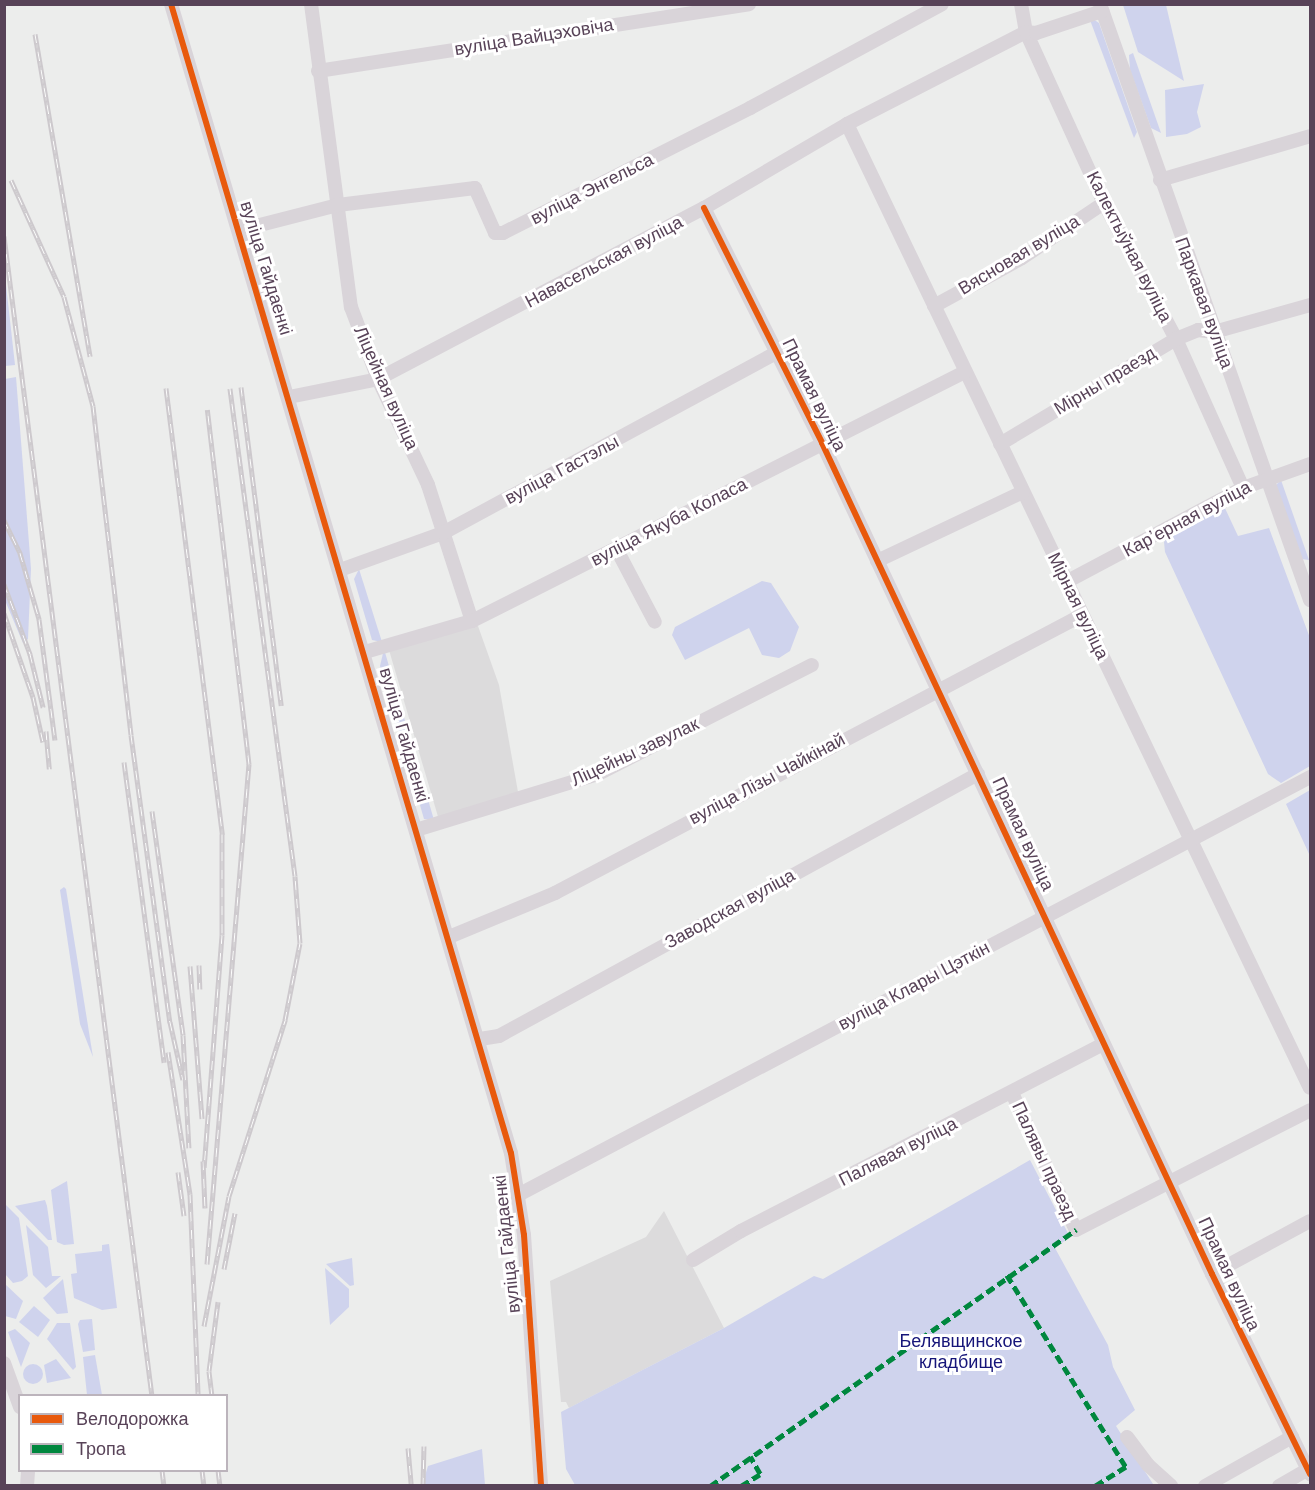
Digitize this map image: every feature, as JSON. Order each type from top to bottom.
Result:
[{"type":"street","name":"вуліца Гайдаенкі","points":[[171,4],[480,1039],[511,1153],[518,1195],[541,1485]]},
{"type":"street","name":"Ліцейная вуліца","points":[[311,4],[318,71],[351,307],[378,379],[405,428],[472,621]]},
{"type":"street","name":"вуліца Вайцэховіча","points":[[318,71],[749,4]]},
{"type":"street","name":"вуліца Энгельса","points":[[240,230],[338,205],[475,188],[495,233],[502,233],[942,4]]},
{"type":"street","name":"Калектыўная вуліца","points":[[1021,4],[1026,32],[1104,202],[1176,339],[1244,488]]},
{"type":"street","name":"Навасельская вуліца","points":[[289,397],[378,379],[704,208],[847,124],[1026,32],[1036,33],[1101,8]]},
{"type":"street","name":"Паркавая вуліца","points":[[1101,8],[1160,180],[1311,600]]},
{"type":"street","name":"Мірная вуліца","points":[[847,124],[1311,1088]]},
{"type":"street","points":[[1160,180],[1311,136]]},
{"type":"street","name":"Вясновая вуліца","points":[[934,306],[1022,258],[1104,202]]},
{"type":"street","name":"Прамая вуліца","points":[[704,208],[822,443],[1212,1274],[1310,1471]]},
{"type":"street","name":"Мірны праезд","points":[[1000,444],[1176,339],[1198,330],[1214,332],[1311,305]]},
{"type":"street","name":"вуліца Гастэлы","points":[[340,570],[443,533],[776,354]]},
{"type":"street","name":"вуліца Якуба Коласа","points":[[364,652],[472,621],[617,550],[822,443],[965,372]]},
{"type":"street","name":"Карʼерная вуліца","points":[[1066,582],[1244,488],[1311,464]]},
{"type":"street","points":[[877,561],[1023,492]]},
{"type":"street","points":[[617,550],[655,622]]},
{"type":"street","name":"вуліца Лізы Чайкінай","points":[[449,937],[555,893],[937,688],[1082,615]]},
{"type":"street","name":"Ліцейны завулак","points":[[416,830],[598,774],[812,664]]},
{"type":"street","name":"Заводская вуліца","points":[[480,1039],[499,1036],[978,774]]},
{"type":"street","name":"вуліца Клары Цэткін","points":[[518,1195],[1311,777]]},
{"type":"street","name":"Палявая вуліца","points":[[693,1260],[741,1231],[1104,1044]]},
{"type":"street","name":"Палявы праезд","points":[[1012,1093],[1076,1230],[1171,1184]]},
{"type":"street","points":[[1171,1184],[1311,1110]]},
{"type":"street","points":[[1212,1274],[1311,1221]]},
{"type":"street","points":[[4,1363],[9,1393]]},
{"type":"street","points":[[1127,1437],[1148,1465],[1171,1485]]},
{"type":"street","points":[[1205,1485],[1292,1437]]},
{"type":"street","points":[[1279,1485],[1310,1471]]},
{"type":"shaded area","points":[[469,625],[478,626],[499,685],[518,792],[439,820],[389,650]]},
{"type":"shaded area","points":[[664,1211],[724,1328],[569,1408],[566,1402],[561,1402],[550,1281],[646,1237]]},
{"type":"green space","points":[[1123,5],[1166,5],[1184,81],[1138,52]]},
{"type":"green space","points":[[1093,19],[1099,23],[1137,132],[1134,138],[1090,20]]},
{"type":"green space","points":[[1133,53],[1161,133],[1151,128],[1130,70],[1129,55]]},
{"type":"green space","points":[[1204,84],[1197,112],[1201,127],[1187,134],[1166,137],[1165,90]]},
{"type":"green space","points":[[4,267],[15,365],[5,366],[4,366]]},
{"type":"green space","points":[[16,377],[31,569],[28,639],[23,643],[4,598],[5,379]]},
{"type":"green space","points":[[1281,480],[1309,560],[1301,559],[1276,485]]},
{"type":"green space","points":[[1223,504],[1238,536],[1269,528],[1310,638],[1310,766],[1281,783],[1268,774],[1165,552],[1164,542],[1170,533]]},
{"type":"green space","points":[[359,569],[382,642],[372,640],[354,579]]},
{"type":"green space","points":[[762,581],[771,583],[799,627],[790,651],[779,658],[762,655],[749,628],[685,660],[672,635],[675,627]]},
{"type":"green space","points":[[384,649],[434,820],[424,819],[380,666]]},
{"type":"green space","points":[[1310,790],[1310,856],[1286,804]]},
{"type":"green space","points":[[64,887],[93,1057],[80,1024],[60,890]]},
{"type":"green space","name":"Белявщинское кладбище","points":[[1030,1160],[1070,1237],[1055,1248],[1108,1345],[1113,1367],[1135,1410],[1116,1426],[1153,1484],[575,1485],[566,1469],[561,1412],[724,1328],[814,1276],[823,1279]]},
{"type":"green space","points":[[67,1181],[74,1244],[64,1245],[57,1242],[51,1190]]},
{"type":"green space","points":[[45,1200],[52,1240],[48,1240],[15,1206]]},
{"type":"green space","points":[[4,1203],[19,1218],[28,1276],[22,1281],[13,1283],[5,1274]]},
{"type":"green space","points":[[26,1225],[48,1247],[52,1276],[61,1276],[46,1288],[33,1275]]},
{"type":"green space","points":[[109,1244],[117,1308],[102,1310],[74,1298],[71,1274],[77,1273],[75,1254],[102,1251],[102,1245]]},
{"type":"green space","points":[[352,1258],[354,1285],[350,1286],[326,1264]]},
{"type":"green space","points":[[325,1268],[349,1289],[349,1307],[330,1325]]},
{"type":"green space","points":[[63,1279],[68,1313],[57,1314],[43,1298]]},
{"type":"green space","points":[[5,1284],[23,1301],[16,1319],[5,1316]]},
{"type":"green space","points":[[34,1306],[50,1320],[38,1337],[19,1322]]},
{"type":"green space","points":[[92,1319],[95,1350],[83,1352],[78,1324],[80,1320]]},
{"type":"green space","points":[[57,1323],[70,1323],[76,1367],[73,1370],[47,1339]]},
{"type":"green space","points":[[15,1329],[30,1343],[21,1367],[8,1332]]},
{"type":"green space","points":[[95,1355],[102,1394],[87,1394],[83,1357]]},
{"type":"green space","points":[[56,1359],[71,1378],[47,1383],[44,1365]]},
{"type":"green space","points":[[33,1364],[40,1367],[43,1374],[40,1381],[33,1384],[26,1381],[23,1374],[26,1367]]},
{"type":"green space","points":[[482,1449],[485,1485],[422,1485],[428,1466]]},
{"type":"railway","points":[[35,34],[90,356]]},
{"type":"railway","points":[[11,180],[64,297],[93,406],[131,735],[170,1022],[183,1080]]},
{"type":"railway","points":[[4,236],[152,1394]]},
{"type":"railway","points":[[241,387],[281,705]]},
{"type":"railway","points":[[166,388],[222,834],[222,935],[204,1167]]},
{"type":"railway","points":[[204,1326],[229,1196],[285,1020],[300,943],[295,876],[230,388]]},
{"type":"railway","points":[[207,409],[249,764],[207,1264]]},
{"type":"railway","points":[[4,520],[20,553],[39,619],[55,740]]},
{"type":"railway","points":[[4,584],[30,654],[43,707]]},
{"type":"railway","points":[[4,613],[33,697],[43,742]]},
{"type":"railway","points":[[46,731],[49,769]]},
{"type":"railway","points":[[124,762],[164,1062]]},
{"type":"railway","points":[[152,811],[183,1035],[189,1148]]},
{"type":"railway","points":[[199,965],[200,989]]},
{"type":"railway","points":[[190,966],[202,1119]]},
{"type":"railway","points":[[168,1052],[190,1194],[198,1394]]},
{"type":"railway","points":[[203,1161],[205,1208]]},
{"type":"railway","points":[[178,1172],[184,1216]]},
{"type":"railway","points":[[224,1269],[235,1213]]},
{"type":"railway","points":[[212,1394],[209,1371],[218,1302]]},
{"type":"railway","points":[[423,1486],[424,1446]]},
{"type":"railway","points":[[408,1448],[411,1486]]},
{"type":"railway","points":[[162,1472],[164,1486]]},
{"type":"railway","points":[[202,1472],[204,1486]]},
{"type":"railway","points":[[218,1472],[220,1486]]},
{"type":"marked path","points":[[710,1486],[1076,1230]]},
{"type":"marked path","points":[[1007,1275],[1126,1467],[1096,1486]]},
{"type":"marked path","points":[[741,1486],[760,1474],[750,1457]]},
{"type":"cycle path","points":[[171,4],[511,1153],[524,1235],[541,1486]]},
{"type":"cycle path","points":[[704,208],[822,443],[1212,1274],[1310,1474]]}]
